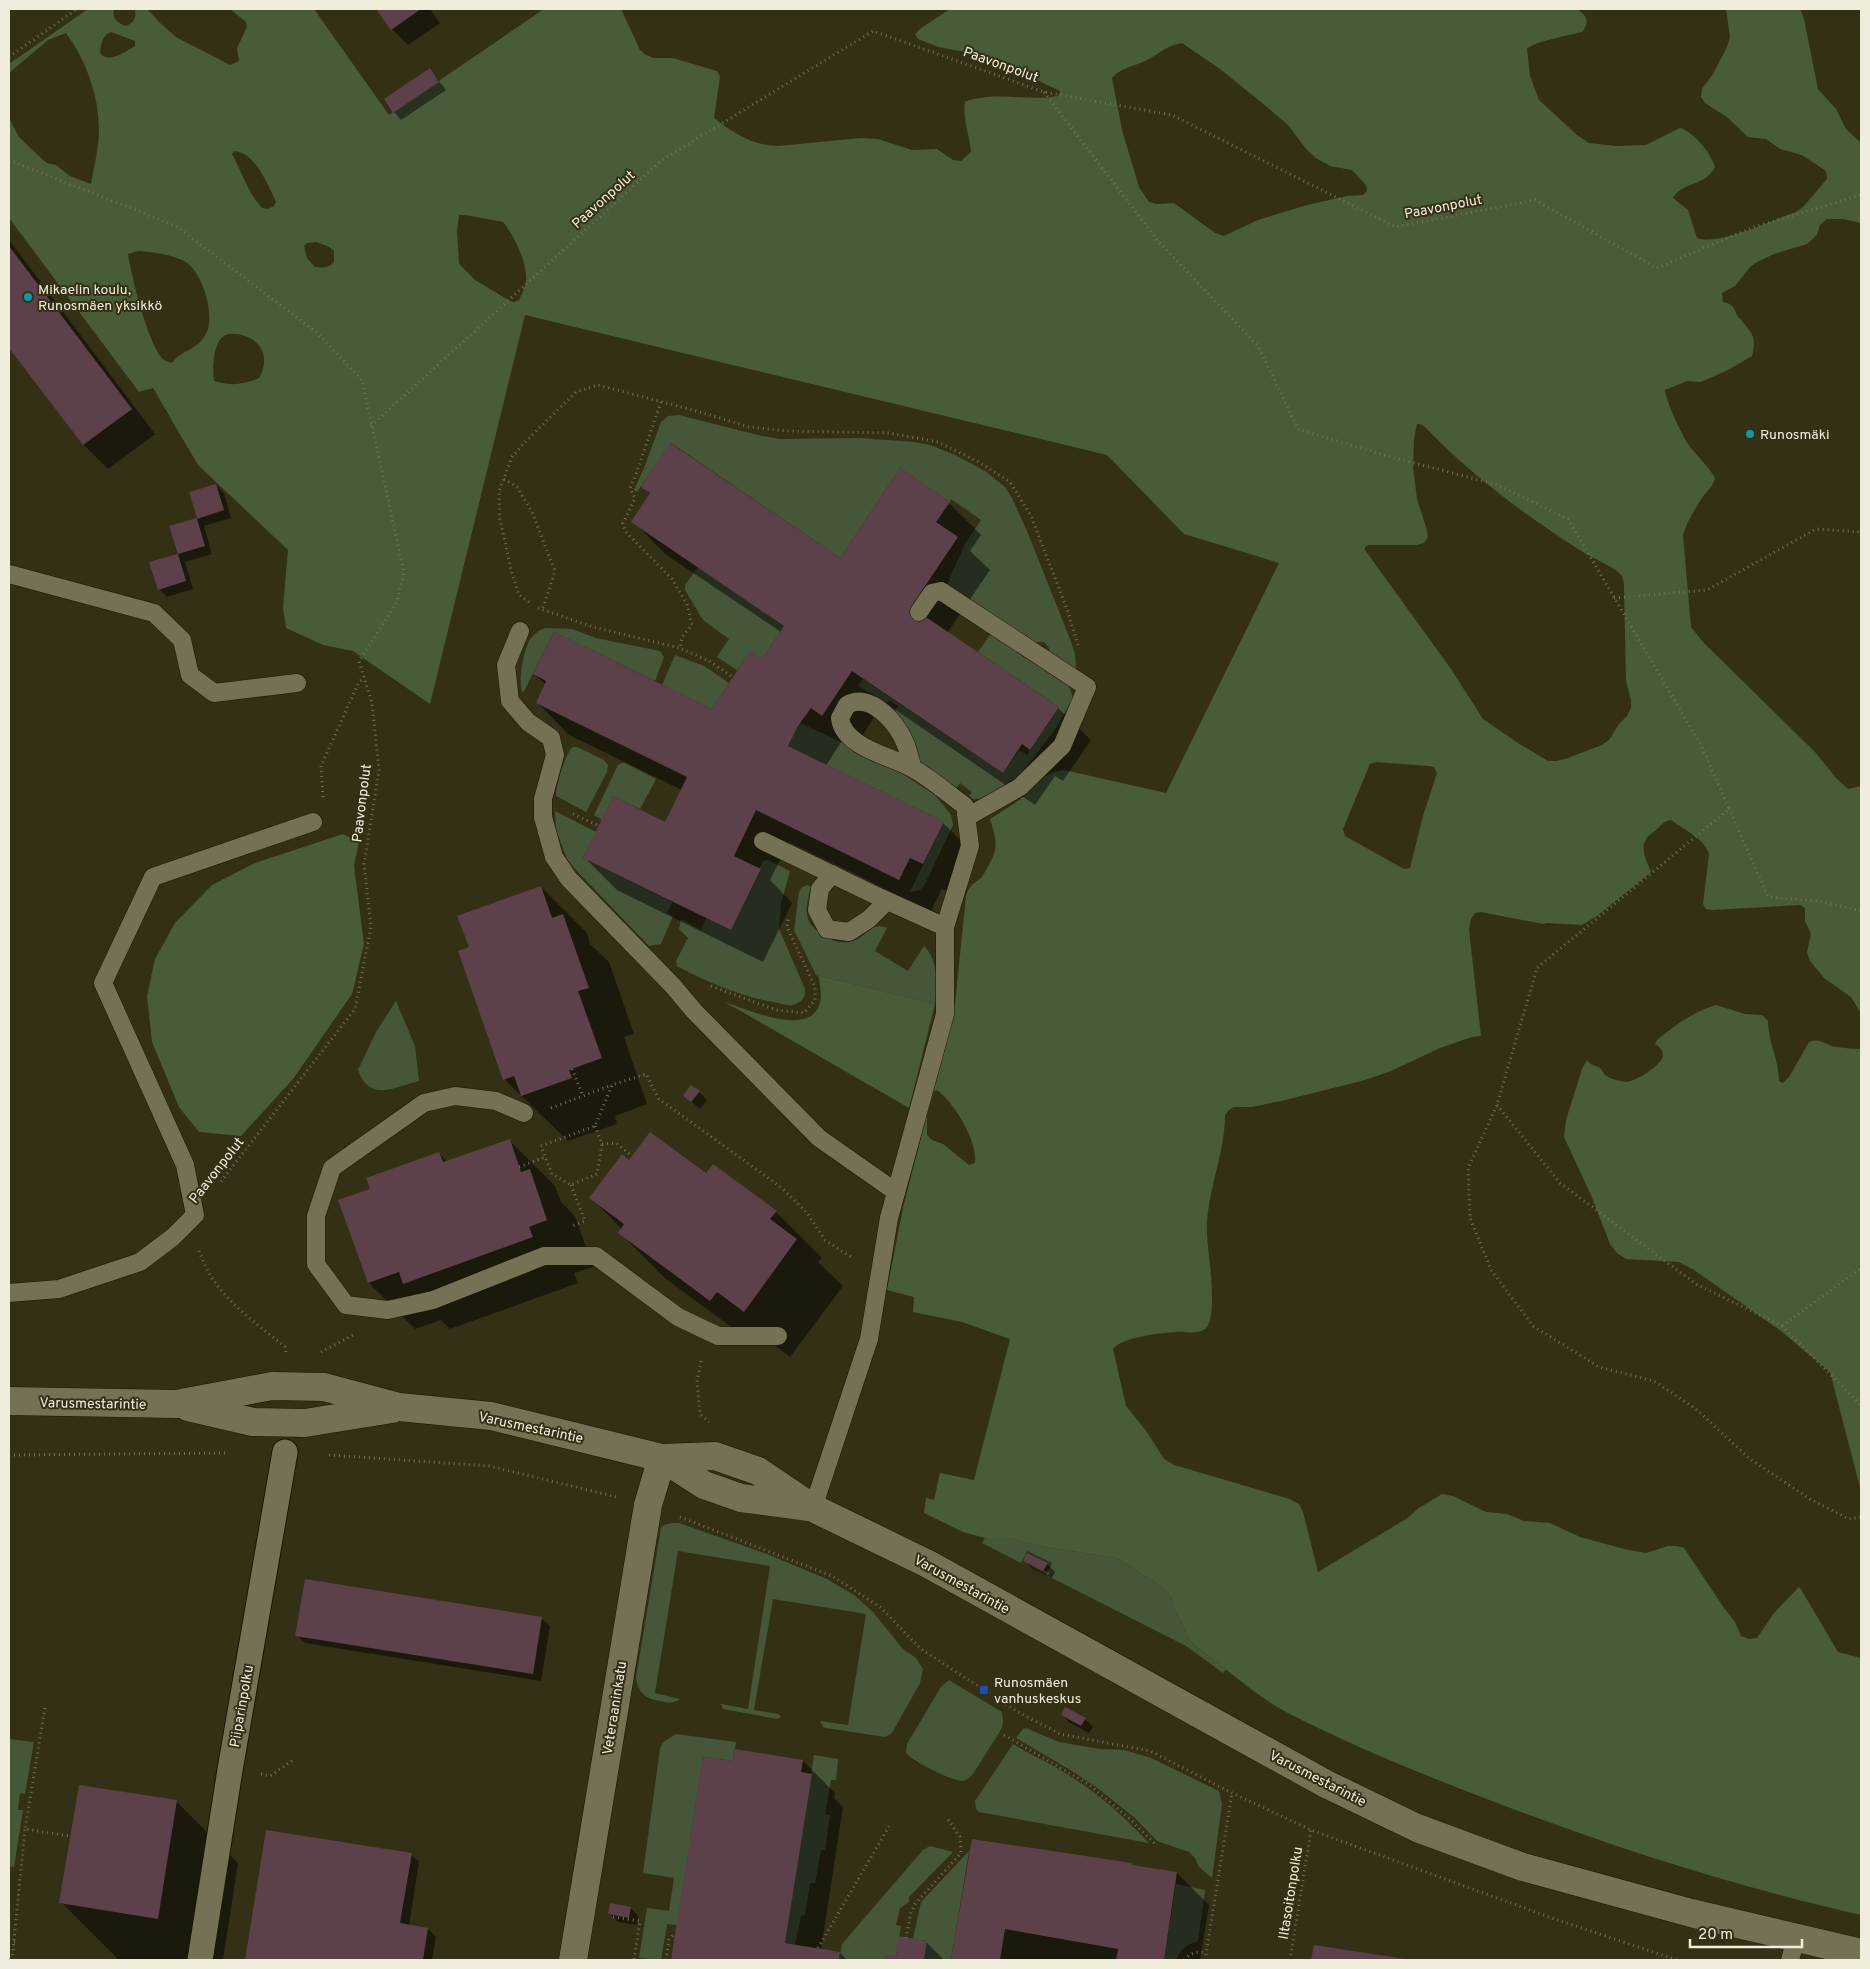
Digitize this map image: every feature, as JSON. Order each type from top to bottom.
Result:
[{"type":"street","name":"Varusmestarintie","points":[[9,1401],[176,1404],[272,1386],[324,1387],[399,1407],[491,1416],[662,1458],[704,1485],[741,1498],[813,1508],[928,1564],[1311,1776],[1417,1828],[1523,1867],[1691,1914],[1793,1949],[1861,1953]]},
{"type":"street","name":"Varusmestarintie","points":[[176,1404],[253,1422],[305,1423],[399,1407]]},
{"type":"street","name":"Piiparinpolku","points":[[200,1960],[230,1770],[285,1452]]},
{"type":"street","name":"Veteraaninkatu","points":[[573,1960],[648,1505],[662,1458]]},
{"type":"lane","points":[[9,574],[154,613],[182,640],[190,675],[214,693],[297,683]]},
{"type":"lane","points":[[919,612],[932,593],[941,591],[1087,687],[1062,746],[1020,787],[967,817]]},
{"type":"lane","points":[[520,631],[506,665],[510,701],[528,722],[551,738],[555,755],[544,799],[543,817],[554,857],[569,879],[694,1011],[820,1138],[896,1192]]},
{"type":"lane","points":[[813,1508],[869,1339],[889,1218],[945,1014],[945,926],[970,846],[965,806],[913,768]]},
{"type":"lane","points":[[9,1293],[58,1288],[140,1262],[173,1237],[195,1215],[184,1165],[103,983],[154,877],[312,822]]},
{"type":"lane","points":[[763,841],[945,926]]},
{"type":"lane","points":[[832,874],[820,890],[817,910],[827,929],[849,932],[869,919],[888,901]]},
{"type":"lane","points":[[524,1113],[496,1101],[455,1096],[424,1103],[332,1168],[316,1216],[316,1264],[346,1305],[388,1310],[433,1300],[544,1256],[596,1256],[678,1317],[718,1336],[778,1336]]},
{"type":"path","points":[[9,57],[77,9]]},
{"type":"path","name":"Paavonpolut","points":[[286,1354],[285,1347],[235,1304],[210,1274],[194,1239],[195,1215],[355,1009],[371,927],[364,864],[379,770],[372,703],[359,662],[397,602],[404,572],[371,426],[662,160],[873,31],[1044,92],[1172,115],[1396,227],[1535,200],[1657,268],[1754,227],[1861,195]]},
{"type":"path","points":[[1044,92],[1158,242],[1258,346],[1298,429],[1384,455],[1498,485],[1568,519],[1702,747],[1768,897],[1819,901],[1861,911]]},
{"type":"path","points":[[9,160],[176,226],[322,339],[362,380],[371,426]]},
{"type":"path","points":[[732,677],[709,661],[680,648],[593,627],[542,610],[519,595],[512,574],[500,518],[500,491],[512,457],[576,392],[598,385],[749,427],[788,431],[890,433],[938,442],[976,461],[1010,482],[1031,516],[1067,609],[1084,661],[1087,687]]},
{"type":"path","points":[[661,402],[630,488],[635,498],[623,523],[625,531],[672,580],[687,604],[692,625],[682,637],[680,648]]},
{"type":"path","points":[[504,479],[517,487],[532,512],[554,569],[554,575],[542,610]]},
{"type":"path","points":[[1614,598],[1707,590],[1816,528],[1861,532]]},
{"type":"path","points":[[312,822],[324,804],[321,766],[359,682],[364,678]]},
{"type":"path","points":[[1726,802],[1729,809],[1537,968],[1497,1105],[1468,1168],[1470,1218],[1491,1270],[1533,1326],[1599,1366],[1654,1381],[1696,1409],[1750,1459],[1780,1479],[1849,1519],[1861,1517]]},
{"type":"path","points":[[675,989],[698,981],[776,1010],[804,1013],[815,1000],[815,987],[787,927],[789,912]]},
{"type":"path","points":[[572,1069],[583,1096]]},
{"type":"path","points":[[547,1110],[646,1074],[659,1099],[782,1188],[806,1213],[825,1240],[879,1276]]},
{"type":"path","points":[[571,1185],[598,1174],[602,1144],[595,1126],[612,1085]]},
{"type":"path","points":[[1497,1105],[1560,1183],[1696,1284],[1782,1326],[1861,1405]]},
{"type":"path","points":[[544,1256],[562,1230],[585,1221],[571,1185],[552,1174],[541,1146],[595,1126]]},
{"type":"path","points":[[602,1144],[616,1144],[632,1156]]},
{"type":"path","points":[[520,1167],[545,1157]]},
{"type":"path","points":[[1782,1326],[1861,1268]]},
{"type":"path","points":[[314,1355],[353,1336],[368,1308]]},
{"type":"path","points":[[707,1331],[697,1382],[700,1414],[713,1425]]},
{"type":"path","points":[[9,1455],[285,1452],[489,1466],[648,1505],[832,1576],[880,1607],[921,1649],[1018,1712],[1060,1734],[1150,1752],[1311,1830],[1550,1917],[1677,1960]]},
{"type":"path","points":[[12,1960],[25,1829],[44,1708]]},
{"type":"path","points":[[1004,1735],[1088,1784],[1130,1819],[1157,1846]]},
{"type":"path","points":[[1205,1960],[1232,1793]]},
{"type":"path","points":[[906,1938],[911,1913],[915,1904],[962,1853],[960,1837],[947,1818]]},
{"type":"path","points":[[818,1948],[891,1822]]},
{"type":"path","points":[[25,1829],[70,1836]]},
{"type":"path","name":"Iltasoitonpolku","points":[[1290,1960],[1311,1830]]},
{"type":"path","points":[[581,1912],[640,1921],[634,1960]]},
{"type":"path","points":[[666,1960],[669,1940],[675,1933]]},
{"type":"path","points":[[9,1941],[15,1942]]},
{"type":"path","points":[[1184,1960],[1190,1954],[1206,1953]]},
{"type":"green space","points":[[88,9],[114,9],[116,20],[126,26],[134,19],[135,9],[147,9],[176,37],[230,65],[239,61],[237,48],[247,27],[246,22],[230,9],[314,9],[389,115],[544,9],[621,9],[640,50],[646,55],[654,58],[673,58],[717,71],[720,77],[714,118],[744,138],[761,144],[778,146],[861,138],[878,139],[912,150],[937,149],[953,160],[961,161],[971,152],[964,108],[965,102],[999,96],[1034,98],[1058,96],[1060,91],[1011,68],[992,65],[975,54],[939,47],[918,39],[915,34],[920,29],[950,9],[1576,9],[1583,13],[1587,22],[1582,32],[1544,41],[1527,49],[1530,76],[1539,100],[1577,135],[1589,143],[1615,146],[1646,145],[1680,128],[1697,139],[1706,150],[1715,167],[1706,178],[1682,189],[1673,198],[1688,210],[1697,238],[1707,240],[1732,235],[1796,212],[1803,207],[1827,179],[1826,171],[1802,155],[1780,149],[1766,139],[1748,137],[1727,117],[1705,103],[1701,97],[1702,89],[1713,74],[1730,37],[1726,9],[1800,9],[1804,19],[1818,89],[1836,109],[1846,129],[1861,143],[1861,223],[1843,219],[1827,219],[1820,225],[1817,235],[1807,244],[1774,254],[1750,267],[1735,286],[1722,293],[1723,302],[1733,307],[1754,340],[1752,356],[1728,370],[1701,382],[1687,381],[1665,390],[1672,411],[1684,436],[1715,478],[1692,514],[1683,535],[1691,627],[1703,642],[1815,752],[1837,779],[1848,789],[1861,786],[1861,1013],[1851,997],[1824,978],[1810,961],[1807,952],[1811,934],[1805,921],[1805,908],[1800,905],[1706,909],[1703,904],[1709,854],[1703,843],[1693,835],[1671,820],[1666,822],[1649,835],[1644,844],[1644,854],[1651,872],[1597,916],[1582,925],[1543,924],[1481,912],[1475,913],[1471,919],[1469,930],[1481,1036],[1472,1037],[1440,1048],[1391,1071],[1365,1080],[1281,1101],[1252,1107],[1234,1107],[1229,1110],[1225,1115],[1222,1146],[1207,1220],[1212,1300],[1209,1323],[1202,1331],[1142,1336],[1124,1341],[1113,1349],[1126,1406],[1147,1432],[1164,1459],[1174,1465],[1290,1499],[1299,1504],[1303,1512],[1318,1572],[1406,1519],[1419,1508],[1442,1494],[1453,1496],[1486,1512],[1507,1514],[1524,1521],[1550,1523],[1580,1537],[1628,1550],[1646,1553],[1668,1546],[1684,1548],[1735,1622],[1741,1636],[1749,1639],[1757,1638],[1774,1613],[1799,1587],[1838,1652],[1861,1658],[1861,1915],[1769,1892],[1634,1852],[1500,1804],[1393,1762],[1288,1713],[1253,1690],[1196,1647],[1189,1639],[1174,1608],[1171,1597],[1164,1588],[1117,1558],[1051,1548],[1007,1538],[985,1538],[963,1532],[924,1513],[926,1498],[934,1500],[940,1473],[974,1480],[1010,1339],[962,1322],[913,1312],[914,1297],[887,1290],[903,1208],[955,1004],[966,896],[970,887],[981,878],[994,855],[996,844],[990,819],[1023,797],[1046,776],[1057,771],[1064,770],[1166,793],[1279,563],[1184,534],[1107,455],[525,315],[430,704],[353,651],[323,645],[286,628],[283,608],[288,550],[198,465],[153,388],[139,392],[9,218],[9,118],[19,137],[42,159],[47,163],[56,165],[70,176],[91,184],[99,130],[97,104],[90,79],[80,55],[66,33],[48,40],[9,73],[9,64]],"holes":[[[111,32],[135,41],[135,46],[117,56],[103,56],[100,53],[102,41]],[[1182,43],[1220,69],[1288,125],[1306,149],[1316,158],[1330,166],[1352,170],[1366,185],[1367,191],[1363,195],[1347,196],[1307,205],[1258,220],[1224,236],[1215,233],[1174,203],[1157,204],[1149,202],[1139,187],[1122,130],[1112,78],[1123,70],[1148,60],[1166,48]],[[234,151],[248,157],[260,170],[276,202],[274,206],[268,209],[262,208],[249,189],[232,154]],[[459,215],[503,222],[512,234],[525,266],[525,286],[519,300],[514,302],[475,280],[459,264],[457,231]],[[317,242],[334,251],[334,262],[326,267],[315,267],[307,258],[304,246],[307,243]],[[138,251],[167,255],[184,261],[191,266],[202,283],[208,305],[209,326],[203,339],[172,363],[164,360],[152,341],[137,294],[128,254]],[[228,334],[246,336],[253,340],[263,352],[263,369],[259,378],[237,384],[214,381],[213,369],[216,347],[219,341]],[[1417,424],[1420,424],[1461,462],[1520,510],[1622,576],[1624,586],[1626,681],[1631,708],[1609,740],[1602,745],[1565,759],[1548,761],[1483,719],[1451,669],[1365,550],[1365,547],[1369,545],[1417,545],[1424,543],[1428,537],[1417,499],[1413,467],[1414,439]],[[1376,762],[1434,767],[1437,773],[1423,816],[1410,868],[1404,869],[1345,836],[1343,829],[1370,764]],[[937,1090],[951,1104],[964,1123],[973,1144],[975,1163],[969,1165],[943,1144],[932,1140],[927,1135],[927,1115],[934,1091]]]},
{"type":"green space","points":[[679,415],[779,439],[860,438],[914,442],[930,445],[955,455],[985,471],[1005,487],[1012,498],[1070,639],[1075,654],[1076,669],[1050,653],[1049,648],[1044,642],[1030,642],[948,586],[948,582],[965,544],[981,520],[951,499],[950,502],[900,468],[840,558],[671,443],[637,492],[634,490],[661,422],[668,416]]},
{"type":"green space","points":[[698,567],[784,626],[762,659],[750,652],[737,670],[717,657],[729,639],[703,620],[685,590],[685,585]]},
{"type":"green space","points":[[545,628],[572,629],[596,638],[660,651],[664,657],[655,681],[554,632],[523,693],[521,675],[527,646],[534,635]]},
{"type":"green space","points":[[993,633],[1069,686],[1073,698],[1056,728],[1020,775],[984,799],[973,799],[969,796],[972,792],[960,783],[956,788],[920,764],[909,732],[895,711],[898,706],[889,700],[886,704],[858,685],[863,679],[1003,773],[1019,750],[1027,755],[1059,707],[978,652]]},
{"type":"green space","points":[[675,655],[704,666],[729,683],[712,709],[662,685]]},
{"type":"green space","points":[[800,723],[858,750],[903,774],[935,795],[951,815],[953,825],[925,884],[920,890],[910,892],[944,822],[788,746]]},
{"type":"green space","points":[[573,747],[577,747],[604,760],[608,765],[607,772],[586,812],[556,796],[562,770],[567,756]]},
{"type":"green space","points":[[622,763],[656,779],[640,809],[613,796],[602,820],[594,815],[618,765]]},
{"type":"green space","points":[[555,811],[596,832],[583,858],[672,902],[667,913],[673,916],[661,944],[649,946],[567,859],[556,830]]},
{"type":"green space","points":[[343,834],[359,842],[354,866],[364,944],[352,994],[293,1079],[241,1136],[199,1132],[179,1107],[152,1042],[147,996],[155,959],[175,923],[212,885],[255,863]]},
{"type":"green space","points":[[767,860],[790,871],[781,904],[779,929],[805,989],[805,995],[802,1000],[792,1005],[748,996],[724,988],[677,966],[676,961],[688,938],[679,929],[681,919],[701,930],[706,918],[731,930],[761,870],[759,869],[763,861]]},
{"type":"green space","points":[[807,885],[811,887],[807,903],[809,922],[818,932],[826,937],[840,942],[850,942],[858,939],[872,928],[881,926],[887,928],[875,951],[908,971],[924,946],[929,951],[936,973],[937,989],[935,1004],[816,975],[794,930],[799,892],[801,888]]},
{"type":"green space","points":[[816,975],[935,1004],[909,1108],[725,1002],[765,1016],[781,1019],[796,1020],[808,1017],[817,1010],[821,996],[819,977]]},
{"type":"green space","points":[[396,1001],[415,1046],[419,1081],[392,1089],[376,1090],[363,1080],[358,1070],[376,1032]]},
{"type":"green space","points":[[1716,1005],[1745,1014],[1762,1015],[1768,1021],[1779,1081],[1783,1083],[1789,1077],[1809,1042],[1816,1040],[1836,1047],[1861,1049],[1861,1491],[1830,1372],[1781,1331],[1694,1270],[1679,1262],[1626,1259],[1617,1253],[1610,1244],[1591,1195],[1564,1137],[1566,1120],[1582,1069],[1587,1060],[1600,1068],[1606,1076],[1626,1082],[1635,1079],[1648,1072],[1661,1060],[1663,1056],[1662,1050],[1655,1044],[1657,1040],[1692,1015]]},
{"type":"green space","points":[[672,1523],[679,1523],[767,1554],[827,1579],[854,1595],[873,1612],[902,1648],[916,1658],[923,1669],[920,1683],[892,1733],[885,1737],[826,1728],[823,1727],[820,1721],[848,1725],[866,1614],[773,1599],[754,1710],[778,1714],[781,1717],[777,1719],[723,1709],[721,1704],[748,1709],[770,1566],[678,1551],[655,1693],[680,1699],[668,1703],[647,1697],[639,1688],[636,1678],[661,1528]]},
{"type":"green space","points":[[985,1538],[1007,1538],[1051,1548],[1117,1558],[1164,1588],[1171,1597],[1174,1608],[1189,1639],[1196,1647],[1226,1669],[1223,1673],[1186,1646],[1046,1575],[1052,1563],[1027,1551],[1021,1563],[982,1543]]},
{"type":"green space","points":[[949,1680],[1002,1712],[1002,1728],[973,1774],[963,1781],[933,1770],[906,1753],[907,1744],[941,1687]]},
{"type":"green space","points":[[1026,1728],[1059,1742],[1100,1749],[1124,1750],[1151,1758],[1219,1791],[1222,1804],[1212,1878],[1199,1867],[1195,1858],[1189,1852],[1157,1841],[1135,1818],[1096,1787],[1016,1738]]},
{"type":"green space","points":[[676,1734],[736,1742],[733,1761],[703,1757],[677,1925],[667,1924],[661,1960],[639,1958],[647,1908],[669,1911],[674,1878],[643,1873],[660,1749],[663,1742]]},
{"type":"green space","points":[[9,1739],[34,1742],[25,1794],[20,1793],[18,1810],[23,1810],[14,1867],[9,1866]]},
{"type":"green space","points":[[1013,1744],[1066,1773],[1094,1792],[1149,1843],[979,1812],[976,1809],[975,1801]]},
{"type":"green space","points":[[814,1755],[838,1759],[836,1780],[831,1780],[825,1814],[830,1815],[825,1850],[821,1850],[815,1883],[810,1883],[805,1915],[801,1916],[795,1944],[785,1943]]},
{"type":"green space","points":[[930,1846],[953,1852],[909,1897],[909,1902],[900,1908],[896,1925],[901,1926],[896,1956],[886,1955],[885,1960],[839,1960],[842,1944],[923,1850]]},
{"type":"green space","points":[[969,1851],[951,1960],[924,1960],[927,1941],[913,1939],[921,1902]]},
{"type":"green space","points":[[1176,1884],[1205,1890],[1198,1941],[1184,1948],[1176,1960],[1164,1960]]},
{"type":"building","points":[[376,9],[421,9],[391,30]]},
{"type":"building","points":[[430,68],[439,82],[393,113],[384,99]]},
{"type":"building","name":"Mikaelin koulu, Runosmäen yksikkö","points":[[9,246],[132,409],[83,445],[9,348]]},
{"type":"building","points":[[670,443],[840,558],[900,468],[950,502],[936,522],[958,537],[911,607],[1059,707],[1030,750],[1022,744],[1003,773],[852,671],[822,716],[811,708],[798,726],[788,746],[944,822],[923,864],[910,858],[899,880],[756,810],[734,856],[761,869],[731,930],[583,858],[613,796],[665,822],[687,777],[536,703],[546,681],[533,674],[554,632],[712,709],[750,651],[762,659],[784,626],[631,522],[650,493],[641,487]]},
{"type":"building","points":[[216,484],[224,510],[197,519],[205,546],[178,554],[169,526],[197,518],[189,492]]},
{"type":"building","points":[[178,554],[186,581],[158,590],[149,562]]},
{"type":"building","points":[[541,886],[552,918],[563,914],[589,988],[578,991],[602,1058],[569,1070],[572,1078],[521,1096],[514,1076],[503,1080],[458,951],[469,947],[457,916]]},
{"type":"building","points":[[691,1085],[700,1091],[691,1102],[683,1096]]},
{"type":"building","points":[[650,1132],[706,1173],[713,1164],[777,1211],[770,1219],[797,1239],[744,1312],[717,1292],[710,1301],[618,1233],[624,1224],[589,1198],[622,1154],[629,1160]]},
{"type":"building","points":[[510,1139],[521,1172],[530,1169],[547,1220],[529,1227],[533,1237],[403,1284],[399,1272],[368,1283],[338,1200],[370,1189],[366,1178],[439,1152],[443,1162]]},
{"type":"building","points":[[1027,1553],[1048,1563],[1043,1571],[1023,1561]]},
{"type":"building","points":[[305,1579],[542,1617],[533,1674],[295,1636]]},
{"type":"building","points":[[1065,1707],[1086,1718],[1081,1726],[1061,1715]]},
{"type":"building","points":[[735,1749],[803,1760],[801,1772],[812,1774],[785,1943],[840,1952],[839,1960],[671,1960],[703,1757],[733,1761]]},
{"type":"building","points":[[79,1785],[177,1800],[158,1919],[59,1903]]},
{"type":"building","points":[[266,1830],[412,1853],[400,1923],[428,1928],[423,1960],[245,1960]]},
{"type":"building","points":[[972,1839],[1132,1863],[1132,1865],[1177,1872],[1164,1960],[1116,1960],[1118,1949],[1005,1929],[1000,1960],[951,1960]]},
{"type":"building","points":[[610,1903],[631,1907],[629,1918],[608,1914]]},
{"type":"building","points":[[899,1936],[927,1941],[924,1960],[885,1960],[886,1955],[896,1956]]},
{"type":"building","points":[[1314,1945],[1405,1959],[1405,1960],[1311,1960]]},
{"type":"place","name":"Mikaelin koulu, Runosmäen yksikkö","points":[[28,297]]},
{"type":"place","name":"Runosmäki","points":[[1750,434]]},
{"type":"place","name":"Runosmäen vanhuskeskus","points":[[984,1690]]}]
